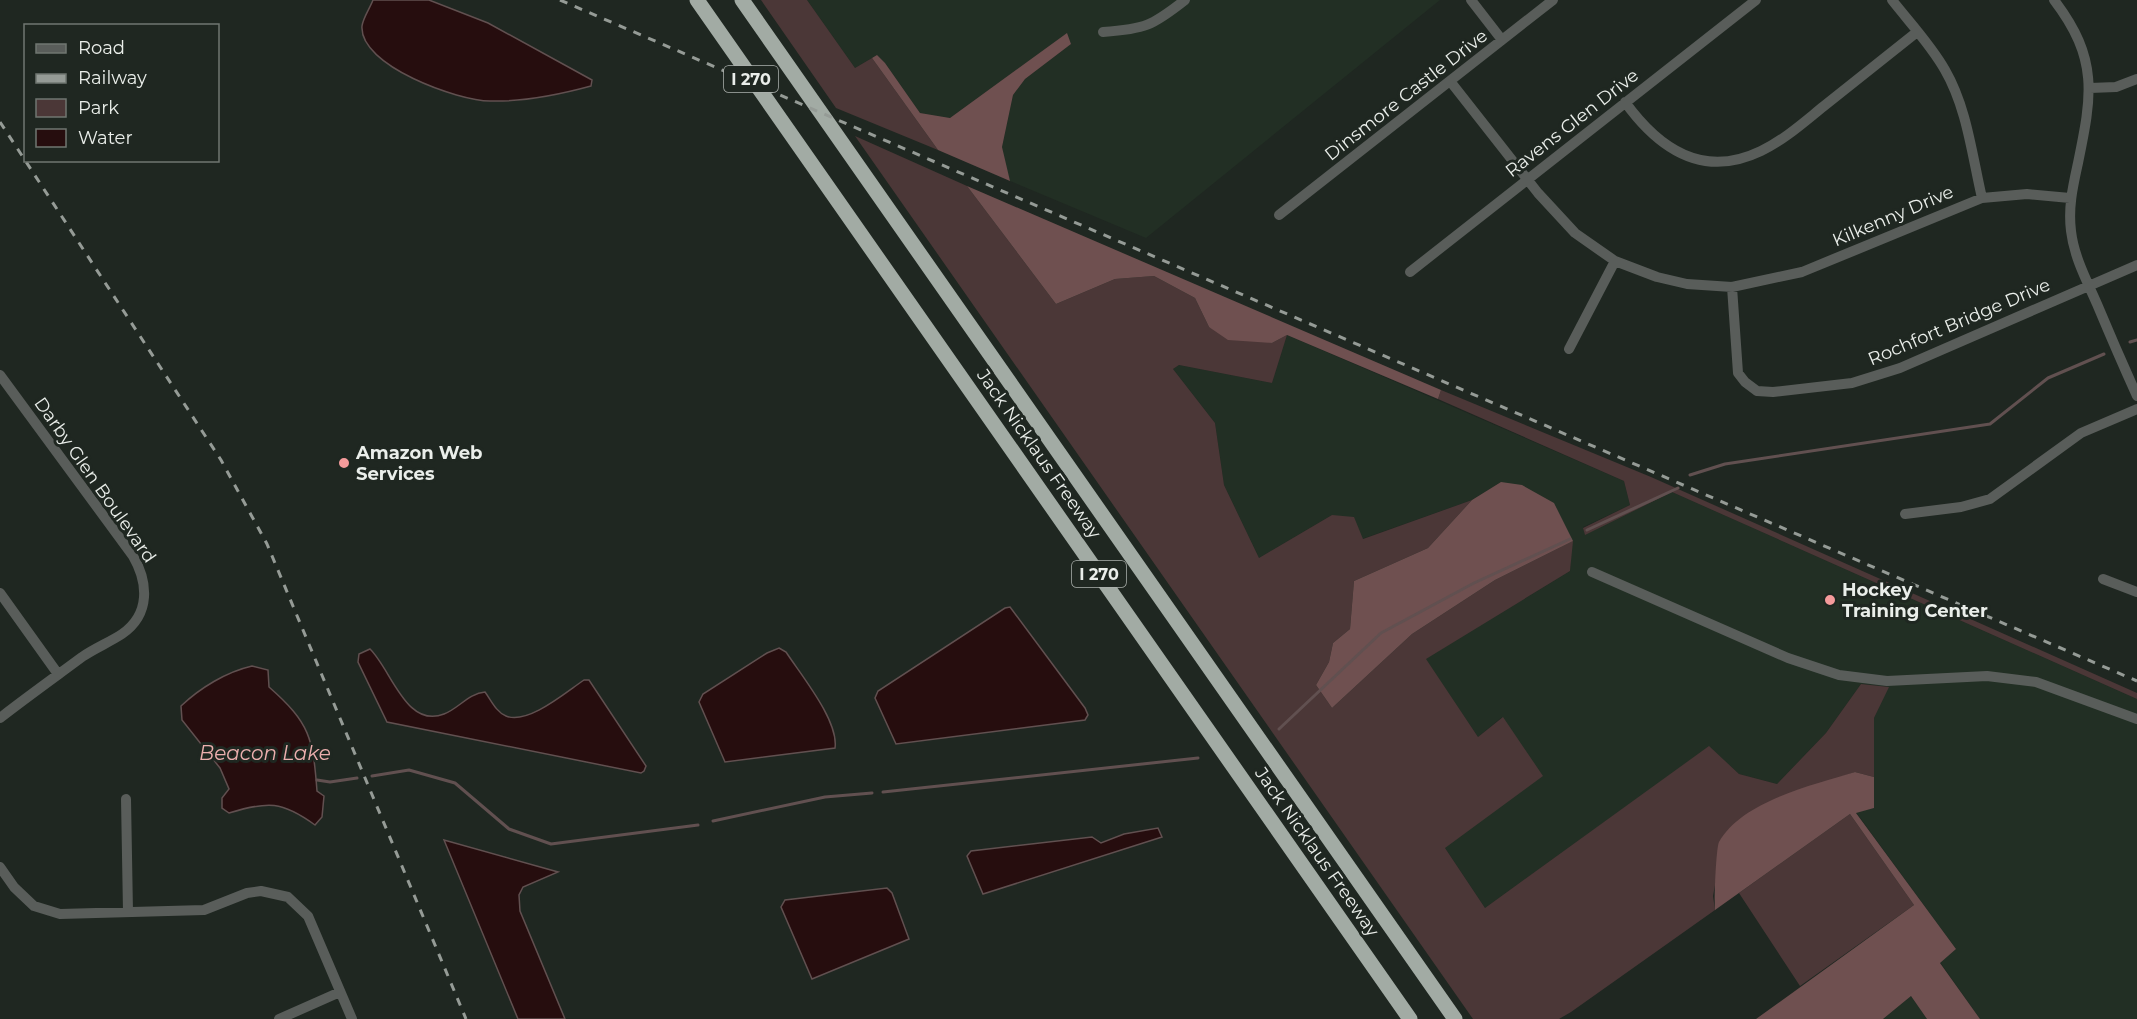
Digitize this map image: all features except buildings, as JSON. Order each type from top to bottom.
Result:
[{"type":"highway","name":"Jack Nicklaus Freeway","points":[[697,0],[1410,1019]]},
{"type":"highway","name":"Jack Nicklaus Freeway","points":[[742,0],[1455,1019]]},
{"type":"street","points":[[1103,32],[1140,29],[1158,21],[1185,0]]},
{"type":"street","points":[[1471,0],[1502,40]]},
{"type":"street","name":"Dinsmore Castle Drive","points":[[1279,215],[1553,0]]},
{"type":"street","name":"Ravens Glen Drive","points":[[1410,272],[1756,0]]},
{"type":"street","points":[[1892,0],[1951,81],[1961,109],[1982,198]]},
{"type":"street","points":[[2054,0],[2076,32],[2084,54],[2090,88],[2085,126],[2070,198],[2072,235],[2089,286],[2137,396]]},
{"type":"street","points":[[1625,102],[1651,134],[1678,153],[1708,161],[1739,160],[1781,139],[1917,32]]},
{"type":"street","points":[[2090,88],[2116,87],[2137,79]]},
{"type":"street","name":"Kilkenny Drive","points":[[1450,81],[1527,180],[1575,233],[1615,261],[1657,277],[1687,284],[1732,287],[1802,272],[1982,198],[2027,194],[2070,198]]},
{"type":"street","points":[[1569,350],[1615,261]]},
{"type":"street","name":"Rochfort Bridge Drive","points":[[1732,287],[1738,373],[1745,382],[1758,391],[1773,392],[1852,383],[1900,368],[2137,265]]},
{"type":"street","name":"Darby Glen Boulevard","points":[[0,375],[133,556],[144,578],[144,603],[133,625],[58,674],[0,718]]},
{"type":"street","points":[[1905,514],[1961,507],[1990,499],[2081,433],[2137,409]]},
{"type":"street","points":[[1592,572],[1788,658],[1839,675],[1887,681],[1986,676],[2036,682],[2137,719]]},
{"type":"street","points":[[2103,579],[2137,592]]},
{"type":"street","points":[[0,593],[58,674]]},
{"type":"street","points":[[126,799],[128,912]]},
{"type":"street","points":[[0,867],[23,896],[45,911],[60,914],[204,910],[247,893],[261,891],[281,894],[299,905],[308,916],[351,1019]]},
{"type":"street","points":[[279,1019],[340,992]]},
{"type":"shaded area","points":[[807,0],[1440,0],[1146,238],[1010,181],[1004,165],[1002,147],[1013,95],[1025,79],[1071,44],[1066,34],[950,118],[920,113],[877,55],[855,68]]},
{"type":"shaded area","points":[[1067,33],[1071,44],[1025,79],[1013,95],[1002,147],[1010,181],[938,150],[872,58],[877,55],[885,63],[920,113],[950,118]]},
{"type":"shaded area","points":[[967,186],[1441,390],[1438,399],[1287,335],[1272,343],[1228,340],[1209,327],[1195,298],[1154,276],[1115,279],[1056,304]]},
{"type":"shaded area","points":[[1287,335],[1624,481],[1630,505],[1583,527],[1585,534],[1672,492],[2137,699],[2137,1019],[1980,1019],[1940,962],[1956,949],[1856,812],[1874,808],[1874,718],[1888,687],[1861,684],[1826,733],[1777,784],[1739,774],[1709,747],[1485,908],[1445,848],[1502,717],[1478,737],[1425,659],[1570,571],[1571,558],[1501,482],[1472,500],[1362,539],[1332,515],[1259,558],[1224,485],[1215,423],[1173,369],[1179,365],[1272,383]]},
{"type":"shaded area","points":[[1501,482],[1522,485],[1554,503],[1573,541],[1495,580],[1412,634],[1332,708],[1316,685],[1329,662],[1333,643],[1350,629],[1354,581],[1428,548],[1472,500]]},
{"type":"shaded area","points":[[1855,772],[1874,777],[1874,808],[1856,813],[1956,949],[1940,963],[1980,1019],[1927,1019],[1911,996],[1883,1019],[1756,1019],[1914,905],[1850,814],[1715,910],[1718,846],[1730,828],[1761,805],[1780,796]]},
{"type":"shaded area","points":[[1911,996],[1927,1019],[1883,1019]]},
{"type":"green space","points":[[761,0],[807,0],[855,68],[872,58],[938,150],[836,108]]},
{"type":"green space","points":[[855,136],[967,186],[1056,304],[1115,279],[1154,276],[1195,298],[1209,327],[1272,343],[1287,335],[1272,383],[1179,365],[1173,369],[1215,423],[1224,485],[1259,558],[1332,515],[1354,517],[1363,539],[1472,500],[1428,548],[1354,581],[1350,629],[1333,643],[1329,662],[1316,685],[1332,708],[1412,634],[1495,580],[1573,541],[1570,571],[1426,659],[1478,737],[1503,717],[1543,776],[1445,848],[1485,908],[1709,746],[1739,774],[1777,784],[1826,733],[1861,684],[1889,687],[1874,718],[1874,777],[1855,772],[1835,779],[1717,874],[1713,896],[1715,910],[1571,1012],[1559,1019],[1473,1019]]},
{"type":"green space","points":[[1441,390],[1651,477],[2137,693],[2137,699],[1672,492],[1585,535],[1583,528],[1630,505],[1624,481],[1438,399]]},
{"type":"green space","points":[[1850,814],[1914,905],[1800,986],[1739,893]]},
{"type":"water","points":[[373,0],[429,0],[488,23],[592,80],[591,86],[541,97],[503,101],[475,99],[435,88],[393,67],[376,55],[365,41],[362,26]]},
{"type":"water","points":[[1010,607],[1085,708],[1088,715],[1085,720],[896,744],[875,698],[878,691],[1005,608]]},
{"type":"water","points":[[779,648],[786,652],[825,712],[835,737],[835,748],[725,762],[699,702],[703,694],[767,653]]},
{"type":"water","points":[[370,649],[409,705],[419,713],[431,716],[444,714],[474,695],[485,692],[502,714],[515,718],[525,716],[546,706],[584,680],[589,680],[646,766],[644,771],[641,773],[387,722],[358,662],[359,654]]},
{"type":"water","name":"Beacon Lake","points":[[252,666],[268,670],[269,687],[293,711],[307,733],[314,757],[317,791],[324,796],[322,817],[315,825],[284,807],[254,806],[229,813],[222,808],[222,798],[229,789],[220,768],[182,720],[181,706],[196,693],[223,677]]},
{"type":"water","points":[[1158,828],[1162,837],[983,894],[967,856],[971,851],[1092,837],[1101,843],[1124,834]]},
{"type":"water","points":[[444,840],[558,872],[523,887],[519,895],[520,911],[565,1019],[518,1019]]},
{"type":"water","points":[[887,888],[892,893],[909,939],[812,979],[781,907],[785,900]]},
{"type":"waterway","points":[[2130,342],[2137,340]]},
{"type":"waterway","points":[[1690,475],[1725,464],[1990,424],[2048,378],[2104,354]]},
{"type":"waterway","points":[[1587,530],[1678,488]]},
{"type":"waterway","points":[[1279,729],[1381,633],[1474,583],[1570,539]]},
{"type":"waterway","points":[[883,792],[1198,758]]},
{"type":"waterway","points":[[372,776],[409,770],[455,783],[509,829],[551,844],[698,825]]},
{"type":"waterway","points":[[317,780],[330,782],[357,778]]},
{"type":"waterway","points":[[713,821],[825,797],[872,793]]},
{"type":"railway","points":[[560,0],[2137,681]]},
{"type":"railway","points":[[0,122],[24,159]]},
{"type":"railway","points":[[26,162],[221,460],[267,544],[466,1019]]},
{"type":"place","name":"Amazon Web Services","points":[[344,463]]},
{"type":"place","name":"Hockey Training Center","points":[[1830,600]]}]
